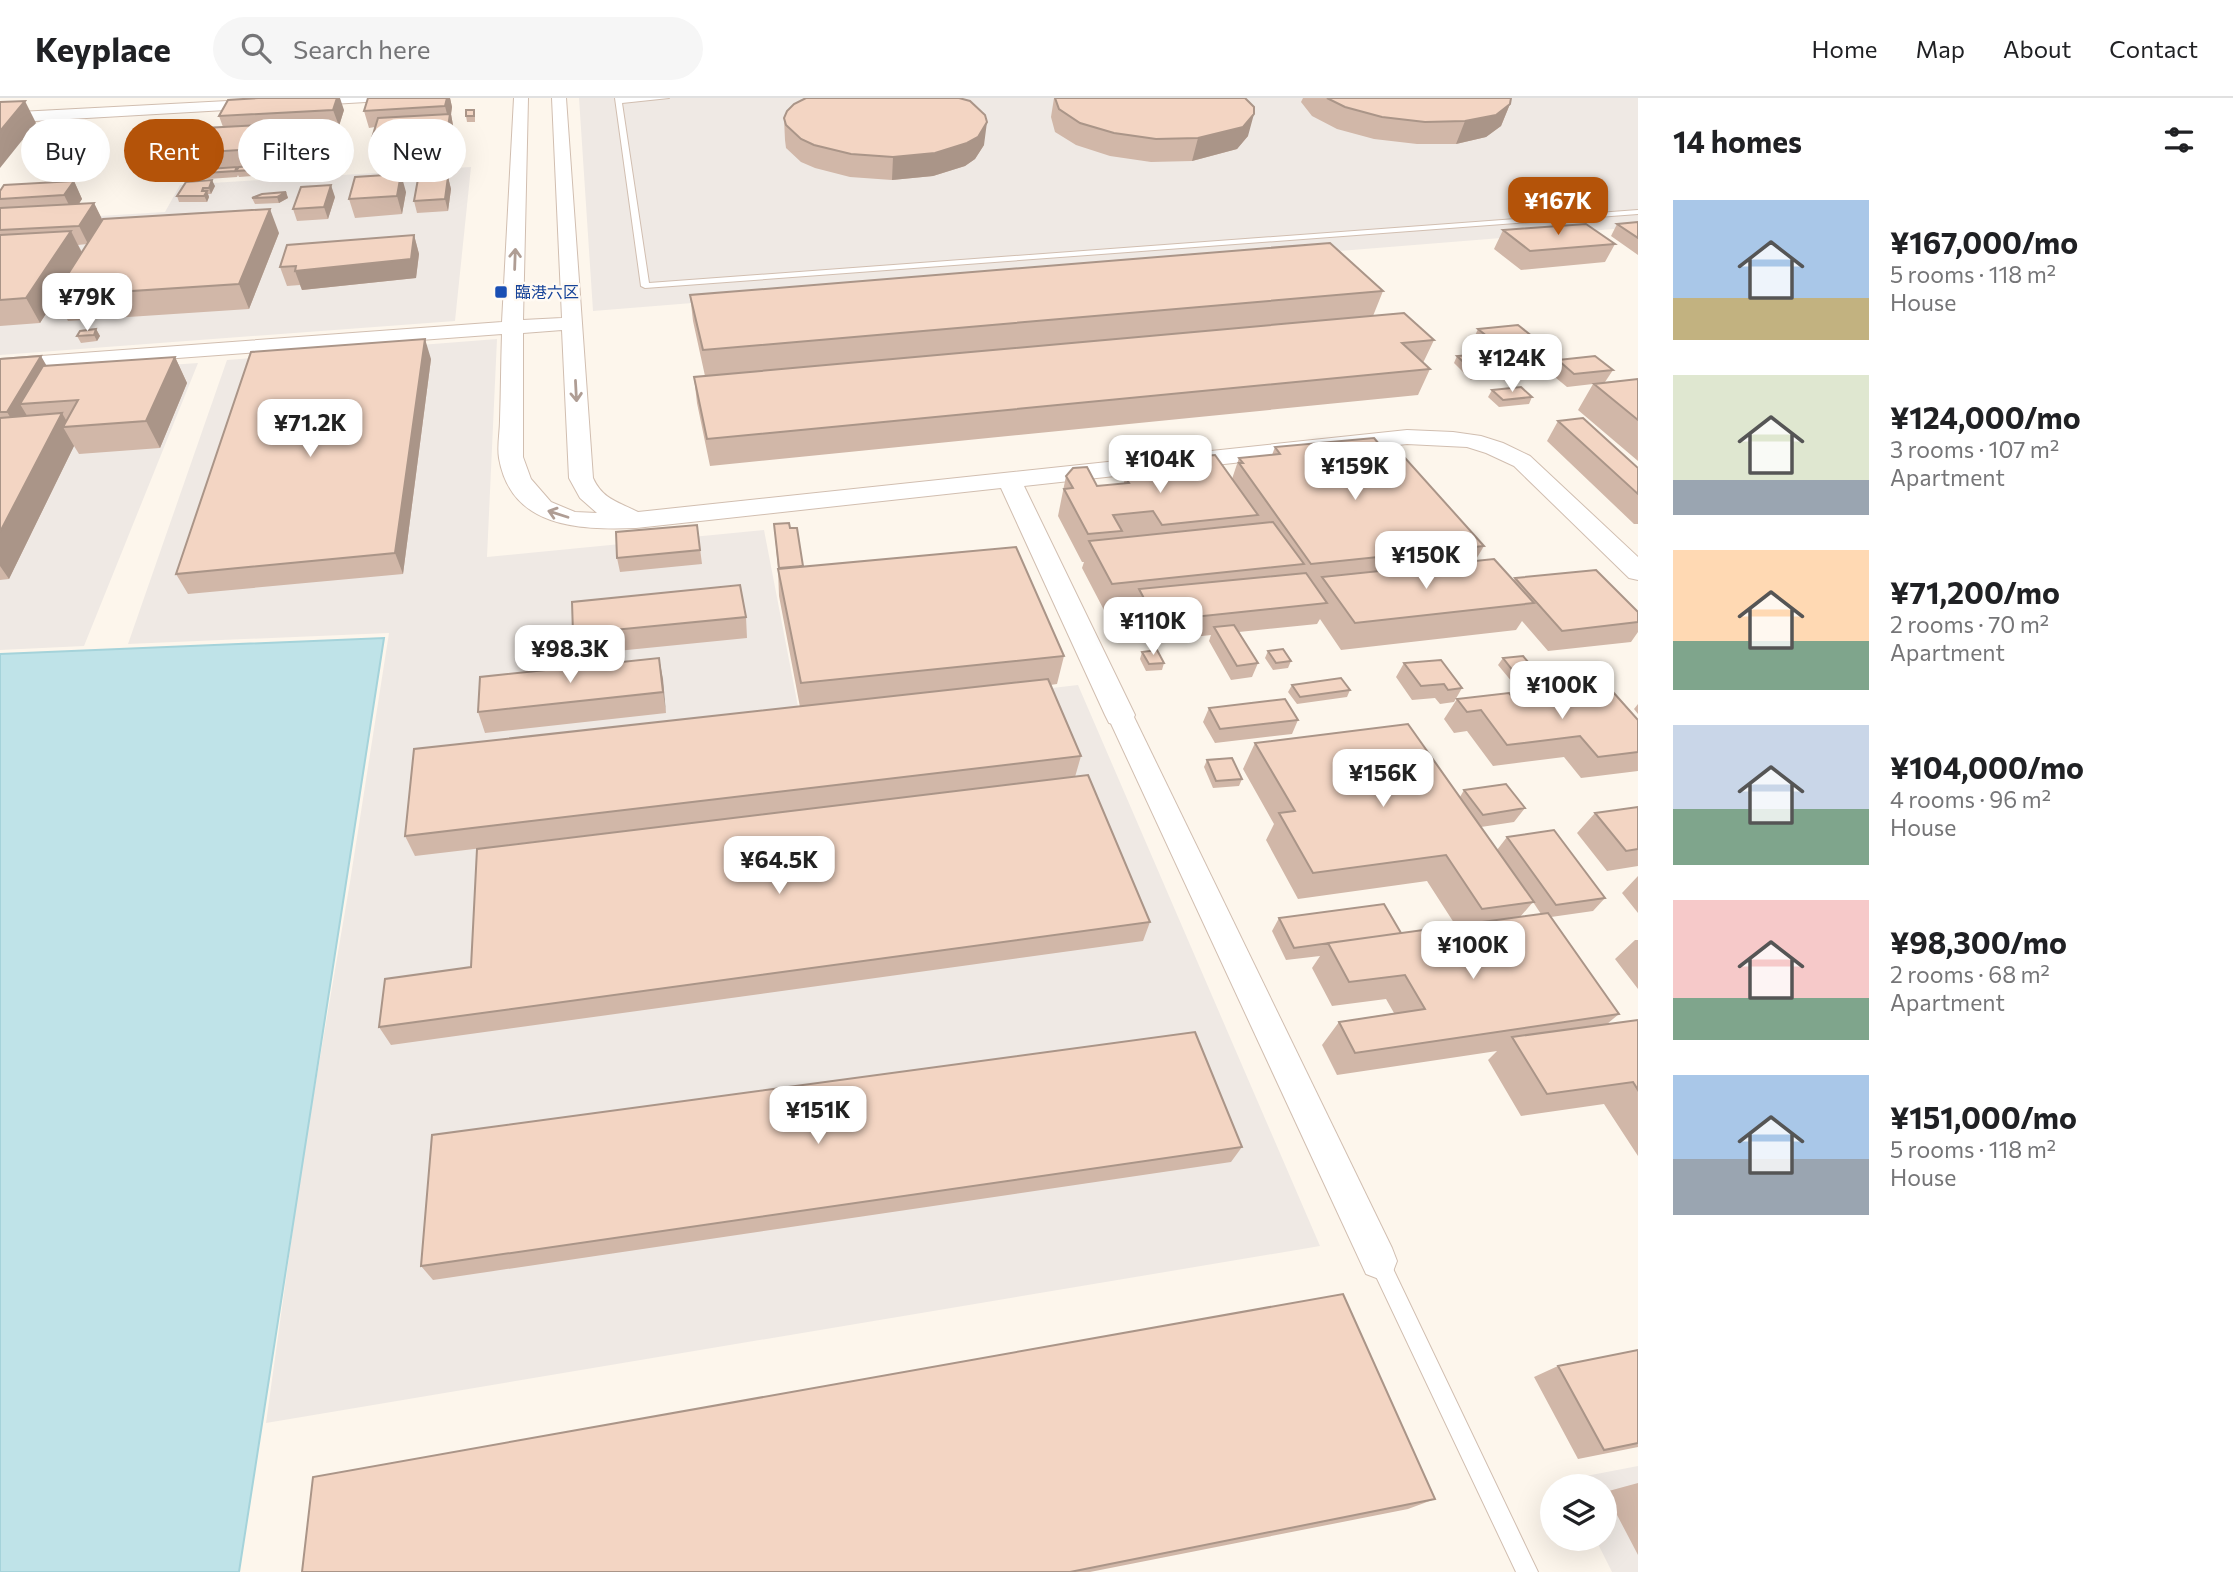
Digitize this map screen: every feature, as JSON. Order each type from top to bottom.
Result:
[{"type":"street","points":[[0,118],[176,103],[366,98]]},
{"type":"street","points":[[521,98],[511,457],[516,479],[528,497],[548,511],[575,519],[606,522],[650,519],[1407,437],[1451,436],[1500,447],[1522,461],[1638,572]]},
{"type":"street","points":[[559,98],[581,478],[591,498],[612,512],[650,519]]},
{"type":"street","points":[[0,365],[571,323]]},
{"type":"street","points":[[1009,480],[1379,1261]]},
{"type":"lane","points":[[666,98],[618,99],[645,286],[1638,212]]},
{"type":"lane","points":[[1379,1261],[1527,1572]]},
{"type":"shaded area","points":[[579,98],[1638,98],[1638,227],[593,311]]},
{"type":"shaded area","points":[[466,167],[471,167],[455,321],[0,355],[0,222],[165,212],[180,185],[238,181],[354,182],[354,174],[368,173],[368,182],[466,182]]},
{"type":"shaded area","points":[[497,339],[487,557],[764,530],[800,717],[1078,685],[1320,1246],[266,1423],[302,1163],[389,633],[128,644],[227,360]]},
{"type":"shaded area","points":[[198,363],[84,646],[0,650],[0,377]]},
{"type":"shaded area","points":[[1638,1466],[1638,1572],[1612,1572],[1602,1551],[1617,1551],[1617,1474],[1596,1474]]},
{"type":"water","points":[[384,638],[239,1572],[0,1572],[0,654]]},
{"type":"building","points":[[337,98],[333,110],[219,116],[228,100]]},
{"type":"building","points":[[368,98],[447,98],[445,106],[364,111]]},
{"type":"building","points":[[806,98],[959,98],[970,101],[985,115],[987,122],[978,137],[935,153],[893,157],[851,154],[814,145],[801,139],[786,125],[784,118],[787,111]]},
{"type":"building","points":[[1055,98],[1245,98],[1254,107],[1254,114],[1243,127],[1198,138],[1156,139],[1114,133],[1080,123],[1059,109]]},
{"type":"building","points":[[1327,98],[1511,98],[1510,104],[1496,115],[1465,121],[1425,122],[1382,117],[1345,107]]},
{"type":"building","points":[[25,101],[0,131],[0,102]]},
{"type":"building","points":[[466,110],[474,110],[474,116],[466,116]]},
{"type":"building","points":[[450,114],[449,119],[378,118]]},
{"type":"building","points":[[238,126],[238,150],[224,151],[224,127]]},
{"type":"building","points":[[237,167],[235,171],[224,172],[224,168]]},
{"type":"building","points":[[368,176],[368,182],[400,182],[397,196],[349,199],[355,177]]},
{"type":"building","points":[[73,182],[64,195],[0,199],[0,191],[4,185]]},
{"type":"building","points":[[186,182],[211,182],[209,188],[203,188],[202,191],[207,191],[204,196],[177,196]]},
{"type":"building","points":[[417,182],[447,182],[445,199],[414,201]]},
{"type":"building","points":[[331,185],[324,207],[293,209],[301,187]]},
{"type":"building","points":[[286,192],[277,197],[252,198],[262,194]]},
{"type":"building","points":[[94,203],[79,226],[0,230],[0,208]]},
{"type":"building","points":[[270,209],[239,284],[54,296],[103,219]]},
{"type":"building","points":[[1638,222],[1638,238],[1617,224]]},
{"type":"building","points":[[1586,224],[1615,244],[1530,251],[1503,230]]},
{"type":"building","points":[[71,231],[26,298],[0,300],[0,235]]},
{"type":"building","points":[[414,235],[411,259],[295,271],[296,266],[280,267],[287,245]]},
{"type":"building","points":[[1330,243],[1383,291],[703,350],[690,295]]},
{"type":"building","points":[[1404,313],[1434,340],[1402,343],[1430,369],[707,439],[694,377]]},
{"type":"building","points":[[1518,325],[1533,337],[1493,341],[1478,329]]},
{"type":"building","points":[[96,329],[94,335],[77,336],[80,331]]},
{"type":"building","points":[[425,339],[395,553],[176,574],[251,352]]},
{"type":"building","points":[[1471,355],[1488,372],[1475,373],[1457,356]]},
{"type":"building","points":[[41,356],[7,412],[0,412],[0,359]]},
{"type":"building","points":[[1595,356],[1613,370],[1574,374],[1558,360]]},
{"type":"building","points":[[175,357],[146,421],[63,427],[78,400],[20,404],[43,366]]},
{"type":"building","points":[[1638,379],[1638,420],[1594,384]]},
{"type":"building","points":[[1521,387],[1532,397],[1503,400],[1492,390]]},
{"type":"building","points":[[62,413],[0,532],[0,418]]},
{"type":"building","points":[[1583,418],[1638,468],[1638,494],[1558,421]]},
{"type":"building","points":[[1374,438],[1384,450],[1397,449],[1484,546],[1311,564],[1239,463],[1243,463],[1239,458],[1280,454],[1275,447]]},
{"type":"building","points":[[1215,455],[1258,515],[1162,525],[1153,511],[1113,515],[1122,531],[1088,534],[1064,489],[1073,488],[1066,476],[1073,468],[1087,467],[1097,486],[1129,483],[1125,477],[1165,473],[1156,460]]},
{"type":"building","points":[[1273,522],[1304,564],[1112,584],[1089,541]]},
{"type":"building","points":[[789,523],[790,528],[797,528],[803,566],[779,568],[774,524]]},
{"type":"building","points":[[697,525],[700,550],[617,558],[616,532]]},
{"type":"building","points":[[1016,547],[1064,656],[801,683],[778,569]]},
{"type":"building","points":[[1494,559],[1534,603],[1355,623],[1322,577]]},
{"type":"building","points":[[1596,570],[1638,612],[1638,622],[1562,631],[1515,578]]},
{"type":"building","points":[[1306,573],[1327,603],[1156,621],[1139,589]]},
{"type":"building","points":[[740,585],[746,617],[573,634],[572,602]]},
{"type":"building","points":[[1234,625],[1258,663],[1237,666],[1214,627]]},
{"type":"building","points":[[1283,649],[1291,661],[1276,663],[1268,651]]},
{"type":"building","points":[[1157,650],[1164,663],[1149,664],[1142,652]]},
{"type":"building","points":[[1523,656],[1542,678],[1521,681],[1503,658]]},
{"type":"building","points":[[659,658],[663,692],[478,712],[480,677]]},
{"type":"building","points":[[1441,660],[1462,688],[1448,690],[1444,684],[1421,686],[1404,663]]},
{"type":"building","points":[[1565,663],[1576,675],[1557,677],[1547,666]]},
{"type":"building","points":[[1341,678],[1350,690],[1300,697],[1292,685]]},
{"type":"building","points":[[1048,679],[1081,756],[405,836],[414,749]]},
{"type":"building","points":[[1613,692],[1638,720],[1638,752],[1598,757],[1580,736],[1507,745],[1481,710],[1467,712],[1457,699],[1509,693],[1518,704]]},
{"type":"building","points":[[1285,699],[1298,720],[1220,729],[1209,708]]},
{"type":"building","points":[[1408,724],[1534,902],[1482,909],[1446,855],[1313,873],[1279,813],[1295,811],[1255,743]]},
{"type":"building","points":[[1232,758],[1242,779],[1216,781],[1207,760]]},
{"type":"building","points":[[1088,775],[1150,922],[379,1027],[385,979],[471,967],[477,849]]},
{"type":"building","points":[[1506,784],[1525,808],[1483,815],[1464,790]]},
{"type":"building","points":[[1638,807],[1638,849],[1626,851],[1595,813]]},
{"type":"building","points":[[1554,830],[1605,898],[1556,905],[1507,837]]},
{"type":"building","points":[[1384,904],[1401,933],[1294,948],[1279,918]]},
{"type":"building","points":[[1548,913],[1619,1014],[1355,1053],[1339,1022],[1425,1009],[1405,975],[1349,982],[1328,943]]},
{"type":"building","points":[[1638,1020],[1638,1090],[1633,1082],[1547,1094],[1512,1037]]},
{"type":"building","points":[[1195,1032],[1242,1147],[421,1266],[432,1135]]},
{"type":"building","points":[[1343,1294],[1435,1499],[1070,1572],[302,1572],[313,1477]]},
{"type":"building","points":[[1638,1350],[1638,1443],[1604,1450],[1558,1366]]},
{"type":"place","name":"臨港六区","points":[[501,292]]}]
